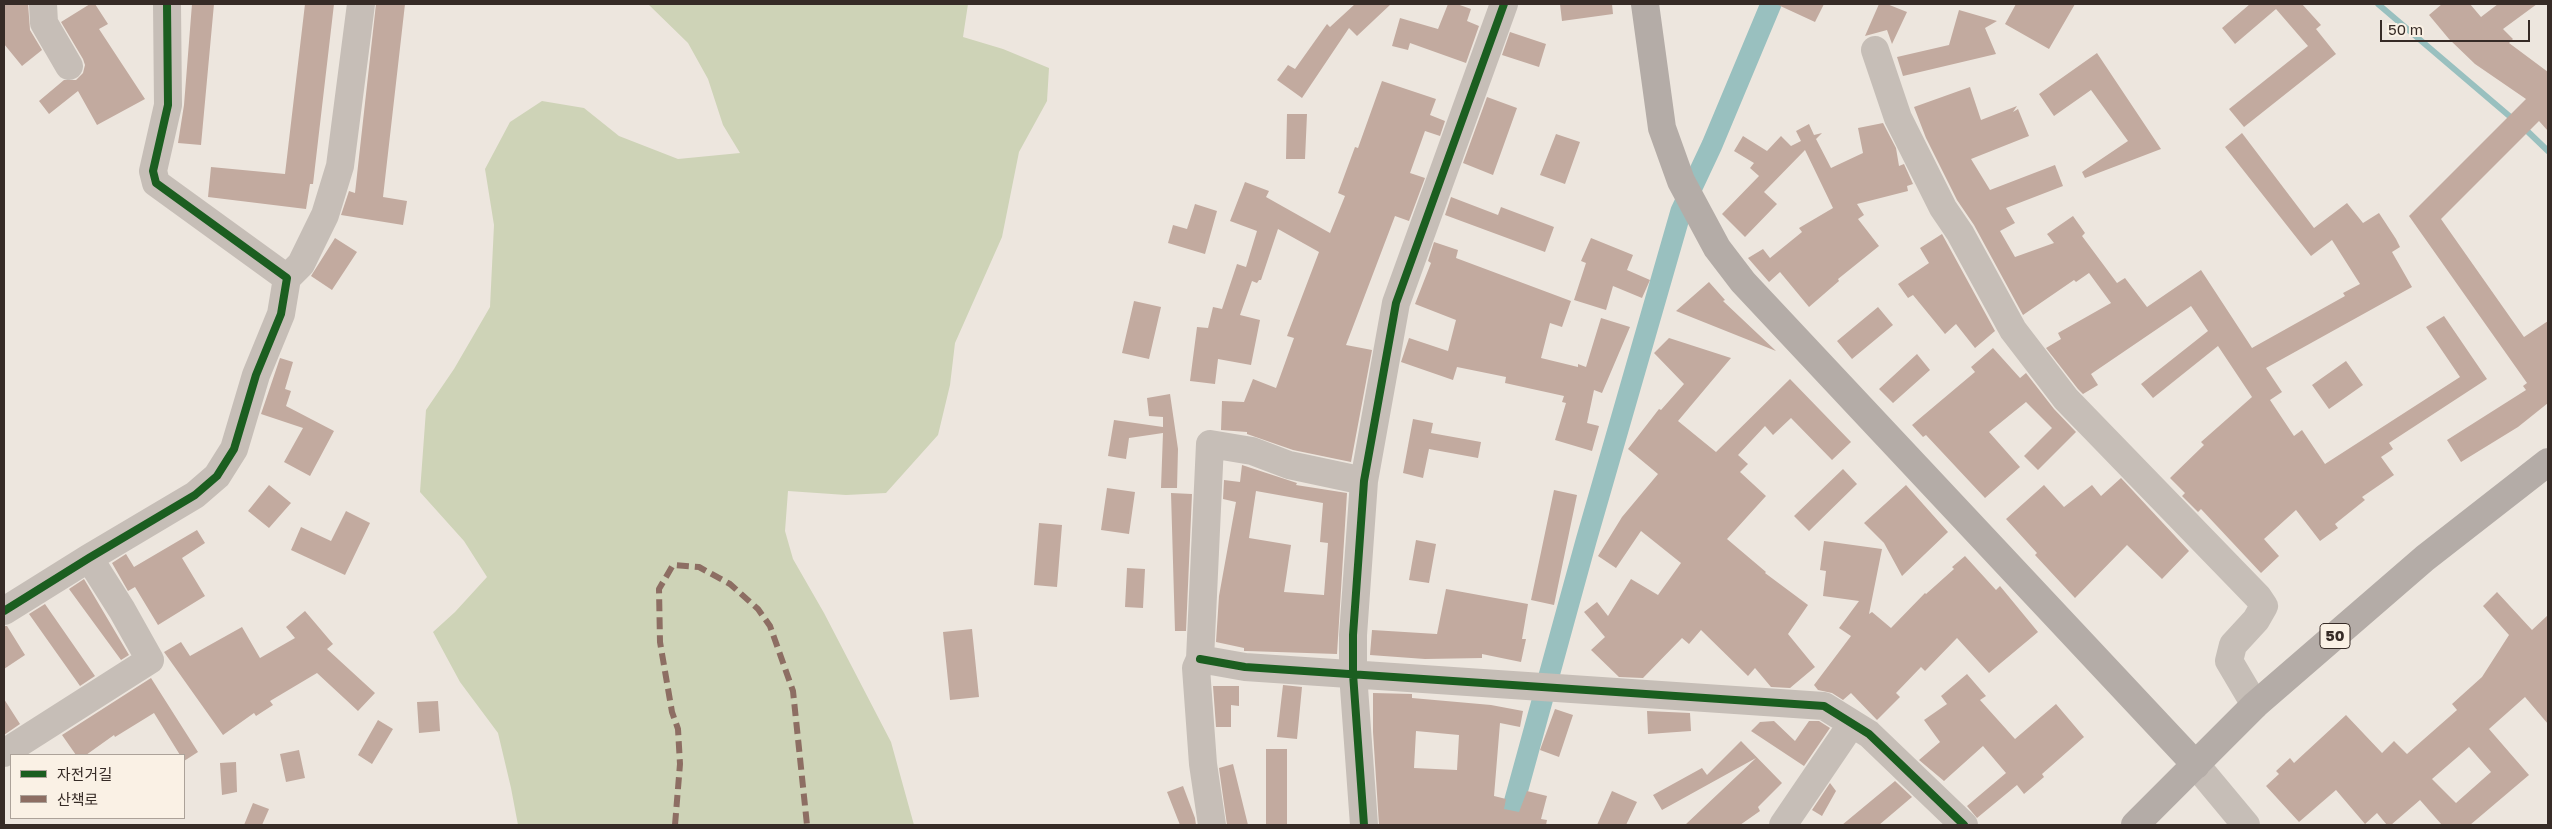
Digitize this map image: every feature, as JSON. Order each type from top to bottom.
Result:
[{"type":"main road","points":[[1645,4],[1662,128],[1681,181],[1717,248],[1742,282],[2196,765]]},
{"type":"main road","name":"50","points":[[2134,825],[2255,705],[2425,558],[2548,462]]},
{"type":"street","points":[[43,4],[44,23],[69,66]]},
{"type":"street","points":[[168,4],[168,105],[154,171],[156,183],[287,278]]},
{"type":"street","points":[[4,611],[89,558],[195,496],[217,476],[234,449],[256,375],[281,314],[287,278],[301,264],[325,216],[340,166],[361,4]]},
{"type":"street","points":[[1364,825],[1353,674],[1353,635],[1364,481],[1396,303],[1504,4]]},
{"type":"street","points":[[1875,50],[1898,118],[1943,208],[1960,233],[2013,330],[2066,399],[2264,606],[2256,620],[2233,645],[2228,660],[2255,705]]},
{"type":"street","points":[[1212,825],[1202,745],[1196,668],[1200,659],[1210,444],[1252,451],[1289,465],[1364,481]]},
{"type":"street","points":[[4,752],[150,660],[122,610],[89,558]]},
{"type":"street","points":[[1200,659],[1245,667],[1824,706],[1851,725],[1869,734],[1964,825]]},
{"type":"street","points":[[1783,825],[1851,725]]},
{"type":"street","points":[[2196,765],[2246,825]]},
{"type":"green space","points":[[648,4],[968,4],[963,37],[1003,49],[1049,68],[1047,101],[1019,152],[1002,237],[955,343],[950,385],[938,435],[886,493],[846,495],[788,491],[785,531],[793,559],[824,613],[891,742],[914,825],[518,825],[498,733],[460,682],[433,632],[455,612],[487,577],[464,541],[420,492],[426,410],[454,369],[490,307],[494,225],[485,169],[510,122],[542,101],[584,108],[619,136],[678,159],[740,153],[723,125],[708,79],[688,43]]},
{"type":"building","points":[[4,4],[28,4],[30,30],[42,50],[22,66],[4,44]]},
{"type":"building","points":[[90,4],[95,4],[108,24],[99,29],[145,99],[97,125],[78,91],[49,114],[39,101],[64,80],[76,80],[83,73],[85,65],[83,59],[61,22]]},
{"type":"building","points":[[192,4],[214,4],[201,145],[178,143],[184,105]]},
{"type":"building","points":[[305,4],[334,4],[313,184],[310,184],[306,209],[208,197],[211,167],[285,174]]},
{"type":"building","points":[[376,4],[405,4],[383,197],[407,201],[403,225],[341,215],[349,191],[355,193]]},
{"type":"building","points":[[1355,4],[1391,4],[1357,36],[1349,28],[1302,98],[1277,80],[1288,65],[1295,69],[1327,24],[1330,27]]},
{"type":"building","points":[[1448,4],[1457,4],[1471,9],[1467,21],[1479,26],[1466,63],[1410,43],[1408,50],[1392,46],[1400,18],[1438,29]]},
{"type":"building","points":[[1560,4],[1612,4],[1613,14],[1562,21]]},
{"type":"building","points":[[1776,4],[1824,4],[1815,22]]},
{"type":"building","points":[[1879,4],[1887,4],[1907,12],[1892,44],[1887,30],[1865,36]]},
{"type":"building","points":[[2016,4],[2075,4],[2049,49],[2005,24]]},
{"type":"building","points":[[2250,4],[2302,4],[2321,25],[2316,29],[2336,54],[2244,127],[2229,109],[2308,46],[2276,9],[2235,44],[2222,28]]},
{"type":"building","points":[[2442,4],[2470,4],[2481,17],[2498,4],[2537,4],[2503,29],[2513,39],[2509,43],[2548,72],[2548,131],[2539,121],[2441,219],[2524,337],[2548,321],[2548,403],[2518,427],[2461,462],[2447,440],[2526,390],[2523,386],[2527,383],[2409,216],[2526,99],[2475,64],[2449,39],[2429,15]]},
{"type":"building","points":[[1959,10],[1997,21],[1985,28],[1996,54],[1903,76],[1897,57],[1949,45]]},
{"type":"building","points":[[1510,32],[1546,44],[1539,67],[1502,55]]},
{"type":"building","points":[[2097,53],[2161,149],[2085,178],[2082,172],[2128,141],[2091,90],[2054,116],[2039,94]]},
{"type":"building","points":[[1382,81],[1436,99],[1430,115],[1445,121],[1440,136],[1425,131],[1410,173],[1425,178],[1409,221],[1395,216],[1346,345],[1372,350],[1351,462],[1293,450],[1247,434],[1247,432],[1221,430],[1222,401],[1244,402],[1253,379],[1276,388],[1294,338],[1287,336],[1319,252],[1278,229],[1261,280],[1257,283],[1252,281],[1240,315],[1260,320],[1251,365],[1218,359],[1215,384],[1190,381],[1197,327],[1208,328],[1213,307],[1222,309],[1237,264],[1246,267],[1257,231],[1230,221],[1245,182],[1269,191],[1266,197],[1330,233],[1345,196],[1338,193],[1355,147],[1358,148]]},
{"type":"building","points":[[1970,87],[1981,120],[2017,106],[2013,112],[2018,109],[2029,136],[1971,159],[1990,190],[2055,165],[2063,186],[2006,208],[2015,223],[2000,231],[2015,257],[2054,243],[2047,234],[2073,216],[2085,233],[2082,236],[2117,283],[2125,278],[2147,307],[2201,270],[2252,348],[2345,296],[2343,293],[2360,284],[2332,240],[2311,256],[2225,147],[2242,133],[2314,228],[2347,203],[2363,223],[2379,213],[2400,247],[2392,252],[2412,287],[2266,368],[2282,392],[2270,400],[2294,436],[2302,430],[2325,464],[2460,377],[2426,327],[2444,316],[2487,379],[2389,443],[2393,449],[2381,457],[2394,475],[2362,497],[2365,500],[2335,524],[2338,528],[2320,541],[2296,510],[2264,539],[2279,556],[2261,573],[2201,509],[2198,512],[2182,496],[2185,493],[2170,478],[2204,445],[2201,442],[2252,397],[2218,346],[2153,398],[2141,384],[2208,331],[2191,306],[2091,374],[2098,385],[2083,394],[2078,389],[2046,348],[2061,339],[2058,333],[2111,303],[2089,273],[2076,282],[2074,280],[2023,315],[1974,225],[1957,200],[1926,138],[1914,107]]},
{"type":"building","points":[[1487,97],[1517,108],[1493,175],[1463,163]]},
{"type":"building","points":[[1287,114],[1307,114],[1305,159],[1286,159]]},
{"type":"building","points":[[1883,123],[1896,148],[1899,166],[1904,164],[1913,184],[1907,186],[1908,191],[1857,204],[1864,215],[1858,219],[1879,246],[1838,279],[1839,281],[1809,307],[1780,272],[1769,282],[1748,258],[1763,249],[1770,258],[1802,232],[1799,228],[1833,208],[1805,150],[1764,192],[1777,204],[1745,237],[1722,214],[1759,176],[1750,168],[1754,163],[1734,151],[1743,136],[1767,151],[1781,136],[1791,146],[1801,141],[1796,131],[1809,124],[1814,135],[1822,133],[1816,139],[1831,168],[1863,153],[1858,128]]},
{"type":"building","points":[[1556,134],[1580,142],[1565,184],[1540,175]]},
{"type":"building","points":[[1451,197],[1498,215],[1501,207],[1554,227],[1545,252],[1445,215]]},
{"type":"building","points":[[1195,204],[1217,211],[1205,254],[1168,243],[1173,225],[1187,229]]},
{"type":"building","points":[[1942,234],[1995,331],[1975,348],[1956,324],[1945,334],[1913,295],[1908,298],[1898,284],[1929,263],[1920,248]]},
{"type":"building","points":[[335,238],[357,252],[332,290],[311,276]]},
{"type":"building","points":[[1591,238],[1633,255],[1627,270],[1650,280],[1642,298],[1613,286],[1606,310],[1574,300],[1586,263],[1581,261]]},
{"type":"building","points":[[1434,242],[1458,250],[1456,258],[1571,301],[1562,327],[1550,323],[1541,358],[1578,367],[1578,364],[1586,367],[1601,318],[1630,327],[1602,393],[1594,390],[1587,423],[1599,426],[1592,451],[1555,440],[1566,403],[1562,402],[1564,396],[1505,383],[1506,377],[1457,367],[1453,380],[1401,362],[1409,338],[1448,351],[1456,320],[1415,304],[1431,263],[1428,261]]},
{"type":"building","points":[[1709,282],[1725,300],[1723,301],[1776,351],[1676,311]]},
{"type":"building","points":[[1134,301],[1161,307],[1149,359],[1122,353]]},
{"type":"building","points":[[1878,307],[1893,325],[1852,359],[1837,341]]},
{"type":"building","points":[[1669,338],[1731,358],[1678,421],[1716,452],[1790,379],[1851,442],[1832,460],[1791,418],[1773,435],[1765,426],[1738,455],[1748,464],[1740,472],[1766,496],[1727,539],[1765,573],[1808,605],[1788,634],[1815,667],[1790,688],[1771,687],[1755,668],[1748,676],[1701,630],[1689,644],[1682,638],[1643,678],[1619,677],[1591,650],[1605,637],[1584,612],[1597,602],[1608,616],[1631,579],[1658,595],[1681,563],[1641,531],[1616,568],[1598,556],[1622,517],[1658,474],[1628,449],[1659,409],[1661,410],[1684,384],[1654,353]]},
{"type":"building","points":[[1993,348],[2020,378],[2026,373],[2054,409],[2076,432],[2038,470],[2024,456],[2052,428],[2026,402],[1989,432],[2020,467],[1985,498],[1926,435],[1923,437],[1912,425],[1975,372],[1971,367]]},
{"type":"building","points":[[1917,354],[1930,370],[1893,403],[1879,389]]},
{"type":"building","points":[[280,358],[293,362],[285,389],[291,391],[286,406],[334,431],[310,476],[284,462],[303,428],[261,414]]},
{"type":"building","points":[[2346,361],[2363,385],[2329,409],[2312,385]]},
{"type":"building","points":[[1170,394],[1178,449],[1177,488],[1161,488],[1163,433],[1129,438],[1126,459],[1108,456],[1114,420],[1163,427],[1163,417],[1149,416],[1147,398]]},
{"type":"building","points":[[1413,419],[1433,423],[1431,433],[1481,442],[1478,458],[1429,449],[1423,478],[1403,473]]},
{"type":"building","points":[[1242,465],[1297,483],[1296,485],[1347,493],[1337,654],[1244,651],[1244,648],[1216,642],[1219,596],[1236,502],[1223,499],[1224,480],[1240,482]],"holes":[[[1256,491],[1323,503],[1320,542],[1328,543],[1324,595],[1284,592],[1291,545],[1249,538]]]},
{"type":"building","points":[[1843,469],[1857,484],[1809,531],[1794,516]]},
{"type":"building","points":[[2121,478],[2189,551],[2162,579],[2127,545],[2075,598],[2035,555],[2037,553],[2006,519],[2044,485],[2064,507],[2092,485],[2101,496]]},
{"type":"building","points":[[269,485],[291,503],[269,528],[248,511]]},
{"type":"building","points":[[1906,485],[1948,532],[1902,576],[1884,543],[1864,523]]},
{"type":"building","points":[[1107,488],[1135,492],[1129,534],[1101,530]]},
{"type":"building","points":[[1554,490],[1577,495],[1554,605],[1531,600]]},
{"type":"building","points":[[1171,493],[1192,494],[1186,631],[1175,631]]},
{"type":"building","points":[[346,511],[370,523],[345,575],[291,550],[301,527],[331,541]]},
{"type":"building","points":[[1039,523],[1062,525],[1057,587],[1034,585]]},
{"type":"building","points":[[197,530],[205,543],[182,558],[205,596],[158,625],[135,587],[128,591],[112,563],[126,554],[134,567]]},
{"type":"building","points":[[1416,540],[1436,544],[1429,583],[1409,580]]},
{"type":"building","points":[[1824,541],[1882,549],[1869,614],[1872,612],[1891,628],[1925,593],[1954,569],[1952,567],[1965,556],[1996,590],[2000,586],[2038,632],[1989,673],[1957,638],[1925,671],[1921,667],[1896,693],[1900,697],[1877,720],[1851,693],[1843,700],[1832,693],[1818,690],[1814,685],[1851,636],[1839,628],[1859,601],[1823,596],[1826,571],[1820,570]]},
{"type":"building","points":[[1127,568],[1145,569],[1143,608],[1125,607]]},
{"type":"building","points":[[84,579],[129,655],[121,660],[69,589]]},
{"type":"building","points":[[1446,589],[1528,604],[1522,639],[1526,639],[1521,662],[1482,654],[1482,658],[1425,659],[1370,655],[1372,630],[1437,634]]},
{"type":"building","points":[[2497,592],[2532,630],[2548,615],[2548,724],[2525,697],[2489,729],[2529,775],[2470,825],[2442,825],[2420,800],[2391,825],[2387,825],[2377,813],[2365,824],[2336,790],[2299,822],[2266,786],[2279,774],[2276,771],[2290,758],[2294,763],[2346,715],[2382,753],[2394,741],[2407,754],[2457,710],[2452,704],[2482,677],[2509,635],[2483,606]],"holes":[[[2469,747],[2491,772],[2456,803],[2432,779]]]},
{"type":"building","points":[[45,604],[95,676],[80,686],[29,614]]},
{"type":"building","points":[[305,611],[333,644],[327,649],[375,693],[358,711],[317,673],[270,701],[273,705],[256,716],[254,713],[223,735],[164,652],[181,642],[190,656],[242,627],[260,658],[295,638],[286,627]]},
{"type":"building","points":[[4,626],[7,626],[25,655],[4,669]]},
{"type":"building","points":[[972,629],[979,697],[950,700],[943,632]]},
{"type":"building","points":[[1967,674],[1986,696],[1980,700],[2015,739],[2056,704],[2084,737],[2042,774],[2044,777],[2024,794],[2017,785],[1977,818],[1967,806],[2006,773],[1983,746],[1944,781],[1919,760],[1940,742],[1924,720],[1947,704],[1941,696]]},
{"type":"building","points":[[151,678],[198,752],[185,760],[185,754],[179,754],[154,713],[115,737],[114,735],[87,754],[75,754],[62,735]]},
{"type":"building","points":[[1283,685],[1302,687],[1297,739],[1277,737]]},
{"type":"building","points":[[1213,686],[1239,686],[1239,706],[1231,705],[1231,727],[1216,727]]},
{"type":"building","points":[[1373,693],[1412,694],[1412,698],[1491,705],[1523,711],[1520,727],[1500,723],[1494,796],[1506,799],[1504,809],[1519,812],[1527,791],[1547,796],[1541,819],[1547,820],[1546,825],[1379,825],[1373,732]],"holes":[[[1416,731],[1459,735],[1457,770],[1414,768]]]},
{"type":"building","points":[[4,699],[20,724],[4,735]]},
{"type":"building","points":[[438,701],[440,731],[419,733],[417,702]]},
{"type":"building","points":[[1555,709],[1573,715],[1559,757],[1540,750]]},
{"type":"building","points":[[1647,711],[1690,713],[1691,731],[1648,734]]},
{"type":"building","points":[[378,720],[393,729],[372,764],[358,755]]},
{"type":"building","points":[[1774,721],[1795,741],[1809,721],[1819,721],[1830,728],[1804,766],[1751,731],[1760,722]]},
{"type":"building","points":[[1741,741],[1782,783],[1758,807],[1760,811],[1740,825],[1685,825],[1756,758],[1662,810],[1653,795],[1702,768],[1707,775]]},
{"type":"building","points":[[1266,749],[1287,749],[1287,825],[1266,825]]},
{"type":"building","points":[[299,750],[305,778],[286,782],[280,754]]},
{"type":"building","points":[[236,762],[237,792],[222,795],[220,763]]},
{"type":"building","points":[[1233,764],[1248,825],[1227,825],[1219,768]]},
{"type":"building","points":[[1895,781],[1912,797],[1879,825],[1842,825]]},
{"type":"building","points":[[1830,783],[1836,791],[1822,816],[1812,810]]},
{"type":"building","points":[[1183,786],[1196,825],[1180,825],[1167,792]]},
{"type":"building","points":[[1612,791],[1637,802],[1626,825],[1597,825]]},
{"type":"building","points":[[253,803],[269,809],[262,825],[244,825]]},
{"type":"waterway","points":[[1508,825],[1586,541],[1681,211],[1712,145],[1771,4]]},
{"type":"waterway","points":[[2378,4],[2514,120]]},
{"type":"waterway","points":[[2522,126],[2548,151]]},
{"type":"marked path","points":[[675,825],[680,764],[678,729],[672,712],[660,642],[659,589],[673,565],[699,567],[730,584],[758,609],[770,626],[793,691],[807,825]]},
{"type":"cycle path","points":[[4,611],[195,495],[217,476],[234,449],[256,375],[281,314],[287,278],[156,183],[153,171],[168,105],[167,4]]},
{"type":"cycle path","points":[[1364,825],[1353,674],[1353,635],[1364,481],[1396,303],[1504,4]]},
{"type":"cycle path","points":[[1200,659],[1245,667],[1824,706],[1869,734],[1964,825]]}]
